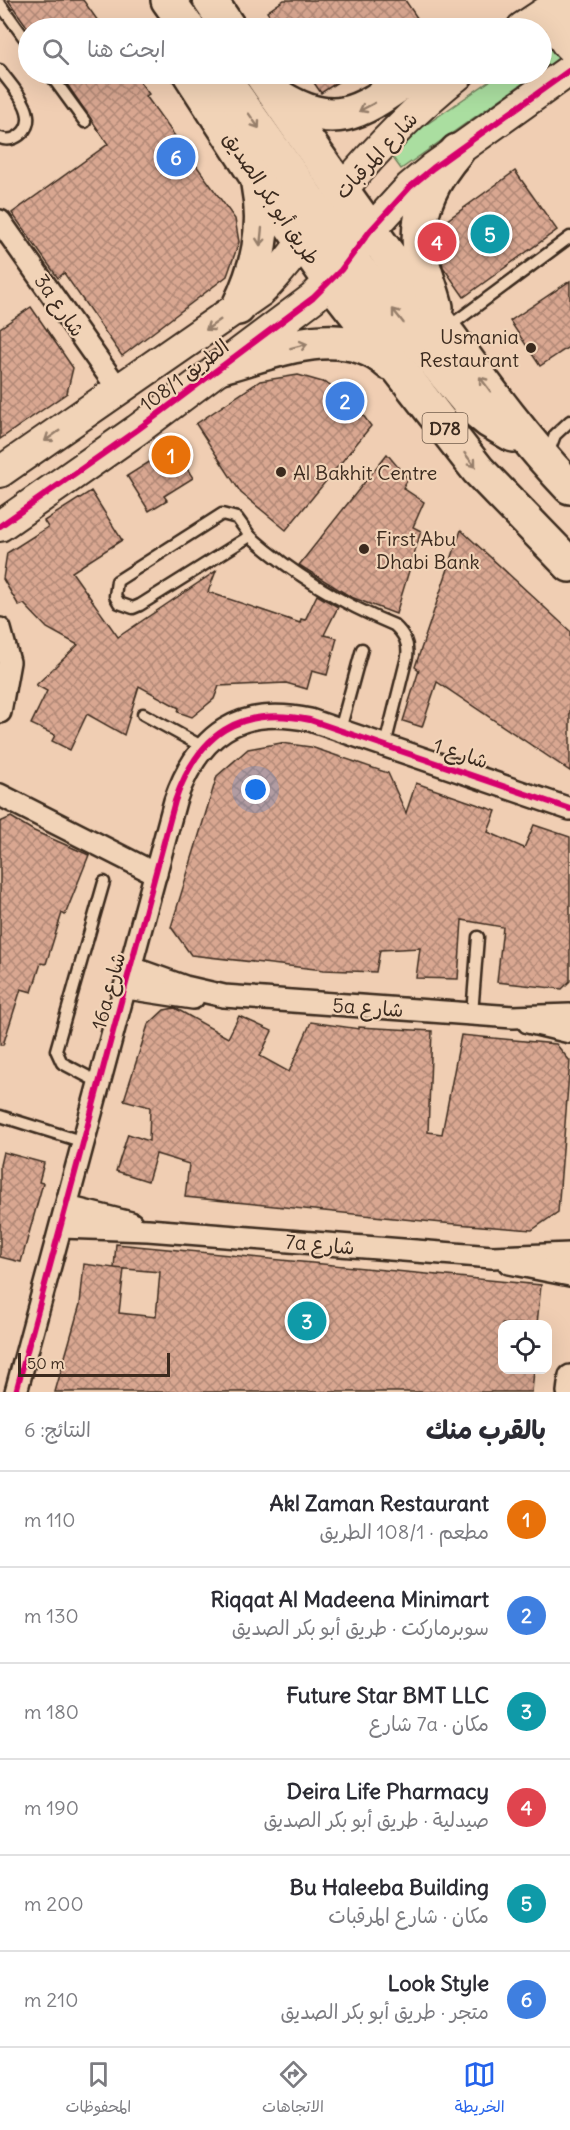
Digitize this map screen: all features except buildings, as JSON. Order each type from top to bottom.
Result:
[{"type":"main road","points":[[143,0],[155,18]]},
{"type":"main road","points":[[168,0],[181,18]]},
{"type":"main road","points":[[210,0],[223,18]]},
{"type":"main road","name":"طريق أبو بكر الصديق","points":[[196,84],[302,244],[341,270],[406,379],[478,470],[570,564]]},
{"type":"main road","points":[[227,84],[321,217],[342,229],[370,231]]},
{"type":"main road","points":[[268,84],[297,108],[319,115],[342,116],[374,104],[401,84]]},
{"type":"main road","points":[[268,84],[370,231],[538,453],[570,487]]},
{"type":"main road","points":[[443,328],[421,257],[419,228],[425,199],[438,173],[457,151]]},
{"type":"main road","points":[[238,308],[252,280],[260,250],[262,203],[258,179]]},
{"type":"main road","points":[[341,270],[472,407],[538,453]]},
{"type":"main road","points":[[222,366],[311,343],[337,341],[363,347],[386,360],[406,379]]},
{"type":"street","points":[[537,18],[564,0]]},
{"type":"street","points":[[570,6],[560,23],[561,34],[570,47]]},
{"type":"street","points":[[552,83],[570,70]]},
{"type":"street","name":"شارع المرقبات","points":[[302,244],[341,191],[389,138],[448,84]]},
{"type":"street","points":[[370,231],[410,188],[550,84]]},
{"type":"street","name":"3a شارع","points":[[0,221],[119,390]]},
{"type":"street","name":"108/1 الطريق","points":[[0,526],[137,430],[222,366],[341,270],[370,231]]},
{"type":"street","name":"108/1 الطريق","points":[[0,472],[238,308],[276,277],[302,244]]},
{"type":"street","points":[[0,517],[23,492],[112,424],[121,402],[119,390]]},
{"type":"street","points":[[0,629],[9,662],[1,703]]},
{"type":"street","name":"16a شارع","points":[[16,1392],[185,772],[203,747],[227,728],[255,717],[286,715],[340,730]]},
{"type":"street","name":"شارع 1","points":[[340,730],[570,808]]},
{"type":"street","points":[[0,795],[156,874]]},
{"type":"street","name":"5a شارع","points":[[130,978],[179,997],[224,996],[513,1017],[570,1015]]},
{"type":"street","name":"5a شارع","points":[[513,1017],[570,1032]]},
{"type":"street","name":"7a شارع","points":[[67,1207],[148,1230]]},
{"type":"street","name":"7a شارع","points":[[61,1227],[148,1230],[492,1257],[570,1254]]},
{"type":"street","name":"7a شارع","points":[[492,1257],[525,1267],[570,1275]]},
{"type":"street","points":[[568,1392],[570,1376]]},
{"type":"lane","points":[[0,4],[18,29]]},
{"type":"lane","points":[[0,70],[28,113],[28,123],[24,132],[16,138],[0,138]]},
{"type":"lane","points":[[57,84],[85,122]]},
{"type":"lane","points":[[443,328],[570,237]]},
{"type":"lane","points":[[538,453],[550,444],[562,427],[570,421]]},
{"type":"lane","points":[[250,536],[140,605],[125,607],[115,596],[117,582],[123,576],[214,517],[222,514],[237,518],[250,536],[274,557],[318,588],[356,609],[394,625],[401,631],[407,645],[407,657],[385,745]]},
{"type":"lane","points":[[340,730],[362,649]]},
{"type":"lane","points":[[143,714],[203,747]]},
{"type":"lane","points":[[101,1083],[62,1063],[56,1050],[104,882]]},
{"type":"lane","points":[[472,1014],[478,936]]},
{"type":"lane","points":[[0,1116],[84,1142]]},
{"type":"green space","points":[[552,41],[561,56],[552,63]]},
{"type":"green space","points":[[485,84],[522,84],[401,169],[391,155],[411,135]]},
{"type":"cycle path","points":[[552,83],[570,70]]},
{"type":"cycle path","points":[[0,526],[137,430],[313,298],[341,270],[370,231],[410,187],[550,84]]},
{"type":"cycle path","points":[[16,1392],[175,801],[184,778],[209,742],[224,730],[242,721],[285,716],[310,720],[570,809]]},
{"type":"place","name":"Look Style","points":[[176,157]]},
{"type":"place","name":"Bu Haleeba Building","points":[[490,234]]},
{"type":"place","name":"Deira Life Pharmacy","points":[[437,242]]},
{"type":"place","name":"Usmania Restaurant","points":[[531,348]]},
{"type":"place","name":"Riqqat Al Madeena Minimart","points":[[345,401]]},
{"type":"place","name":"Akl Zaman Restaurant","points":[[171,455]]},
{"type":"place","name":"Al Bakhit Centre","points":[[281,472]]},
{"type":"place","name":"First Abu Dhabi Bank","points":[[364,549]]},
{"type":"place","name":"Future Star BMT LLC","points":[[307,1321]]}]
